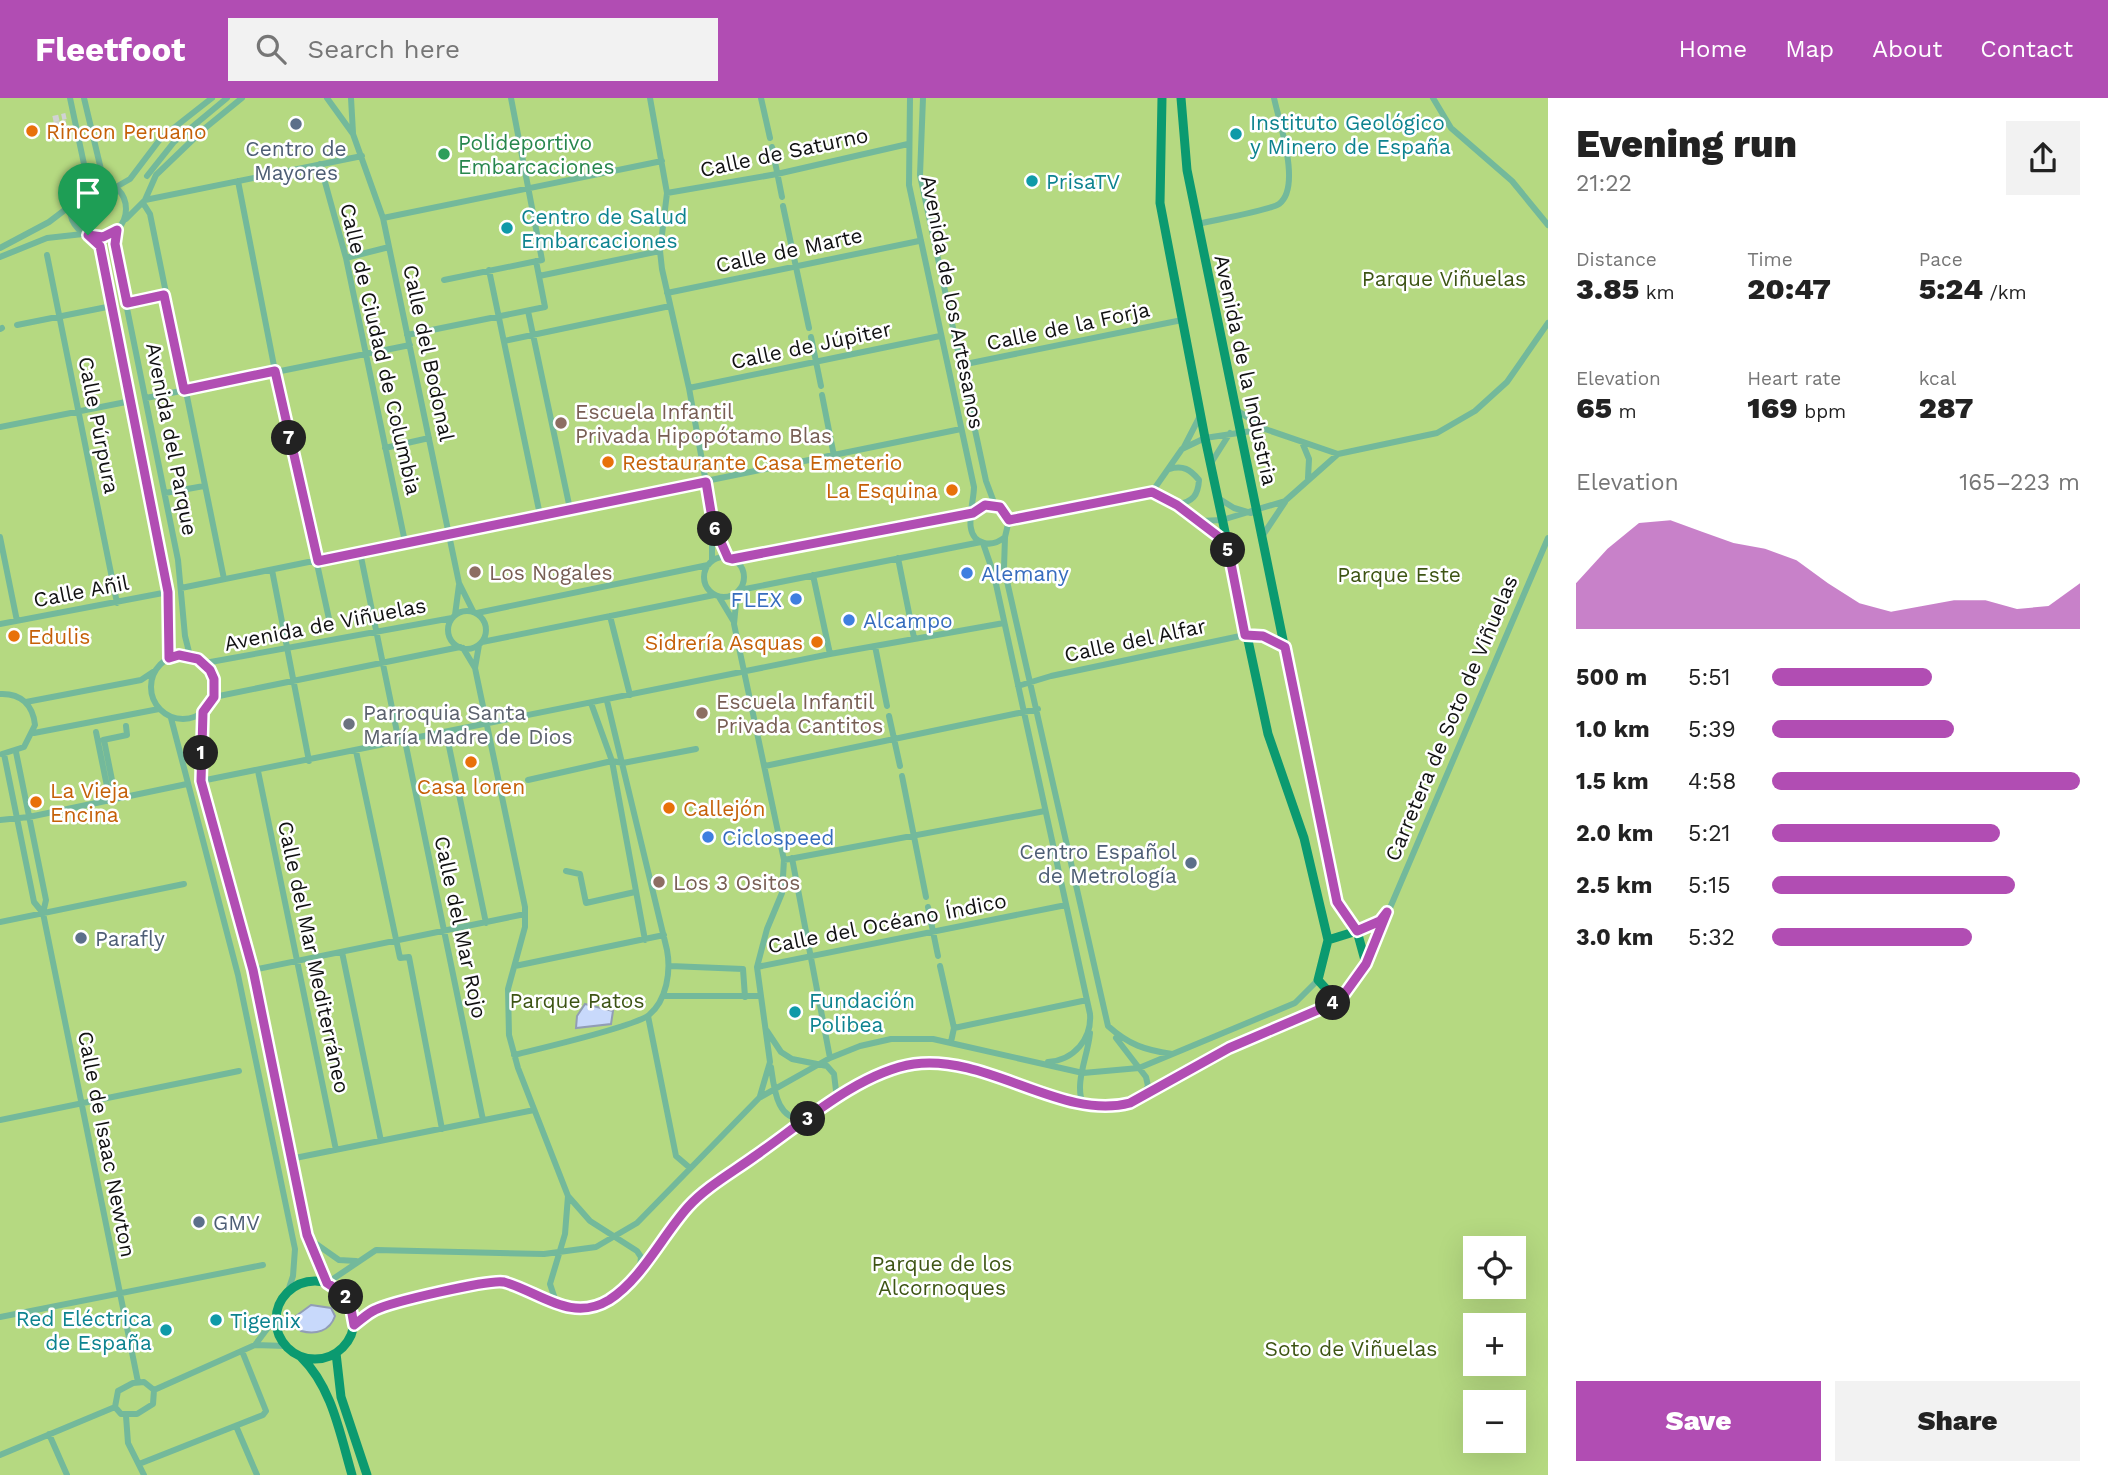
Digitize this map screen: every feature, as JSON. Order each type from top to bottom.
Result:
[{"type":"street","points":[[70,98],[88,183]]},
{"type":"street","points":[[84,98],[104,182]]},
{"type":"street","points":[[116,187],[130,179],[161,138],[212,98]]},
{"type":"street","points":[[147,176],[174,142],[227,98]]},
{"type":"street","points":[[0,257],[47,238],[87,235],[103,237],[117,230],[144,202],[156,175],[204,129],[242,98]]},
{"type":"street","name":"Calle del Bodonal","points":[[327,98],[354,134]]},
{"type":"street","name":"Calle del Bodonal","points":[[351,98],[354,134],[383,218],[459,583],[475,612]]},
{"type":"street","points":[[444,280],[542,260],[511,98]]},
{"type":"street","points":[[650,98],[667,193],[660,251],[689,388],[713,524],[710,563],[704,580],[734,624],[783,860],[782,893],[767,929],[757,967],[758,996],[774,1090],[786,1114],[800,1119],[810,1117]]},
{"type":"street","points":[[761,98],[770,138]]},
{"type":"street","name":"Avenida de los Artesanos","points":[[909,98],[909,185],[974,487],[973,513]]},
{"type":"street","name":"Avenida de los Artesanos","points":[[923,98],[920,175],[986,481],[995,505]]},
{"type":"street","points":[[327,1283],[376,1250],[558,1253],[596,1247],[637,1223],[759,1098],[830,1058],[860,1046],[891,1039],[951,1042],[1083,1073],[1139,1068],[1295,1003],[1318,980],[1328,940],[1311,864],[1268,734],[1245,635],[1160,203],[1162,98]]},
{"type":"street","name":"Avenida de la Industria","points":[[1181,98],[1188,170],[1238,411],[1254,512],[1263,534],[1337,902],[1357,931],[1366,964]]},
{"type":"street","points":[[1198,223],[1278,205],[1288,192],[1290,172],[1274,98]]},
{"type":"street","points":[[1433,98],[1451,128],[1512,181],[1548,225]]},
{"type":"street","points":[[72,108],[66,120],[77,130]]},
{"type":"street","name":"Calle de Saturno","points":[[667,193],[777,174],[908,144]]},
{"type":"street","points":[[772,147],[782,197]]},
{"type":"street","points":[[144,202],[362,156]]},
{"type":"street","points":[[383,218],[662,161]]},
{"type":"street","name":"Calle de Ciudad de Columbia","points":[[320,164],[346,258],[405,542]]},
{"type":"street","points":[[238,181],[275,371],[331,628]]},
{"type":"street","points":[[0,248],[49,222],[70,206],[75,193],[88,183],[104,182],[116,187],[125,202],[124,220]]},
{"type":"street","points":[[66,188],[75,193]]},
{"type":"street","points":[[144,202],[150,214],[164,295],[224,579]]},
{"type":"street","points":[[70,206],[74,224],[87,235]]},
{"type":"street","points":[[783,206],[809,328]]},
{"type":"street","name":"Avenida del Parque","points":[[117,230],[115,244],[165,493],[190,656]]},
{"type":"street","name":"Avenida del Parque","points":[[87,235],[100,246],[131,401],[168,592],[169,658]]},
{"type":"street","name":"Calle de Marte","points":[[667,293],[919,241]]},
{"type":"street","points":[[346,258],[389,247]]},
{"type":"street","points":[[539,276],[660,251]]},
{"type":"street","name":"Calle Púrpura","points":[[47,255],[117,603]]},
{"type":"street","points":[[407,335],[545,307],[536,261]]},
{"type":"street","points":[[489,270],[541,515]]},
{"type":"street","points":[[127,303],[164,295]]},
{"type":"street","points":[[18,325],[112,306]]},
{"type":"street","points":[[504,341],[670,306]]},
{"type":"street","points":[[528,311],[570,509]]},
{"type":"street","name":"Calle de la Forja","points":[[961,365],[1182,320]]},
{"type":"street","points":[[1263,534],[1286,502],[1308,478],[1338,454],[1437,433],[1475,411],[1507,382],[1548,323]]},
{"type":"street","name":"Calle de Júpiter","points":[[689,388],[816,364],[940,336]]},
{"type":"street","points":[[811,337],[821,386]]},
{"type":"street","points":[[146,398],[410,345]]},
{"type":"street","points":[[822,395],[834,456]]},
{"type":"street","points":[[0,427],[131,401]]},
{"type":"street","points":[[1238,411],[1265,429],[1338,454]]},
{"type":"street","points":[[1152,492],[1182,449],[1201,415]]},
{"type":"street","points":[[181,588],[961,429]]},
{"type":"street","points":[[1182,449],[1205,438],[1265,429]]},
{"type":"street","points":[[1211,463],[1230,433]]},
{"type":"street","points":[[385,448],[429,438]]},
{"type":"street","points":[[1302,442],[1309,459],[1308,478]]},
{"type":"street","points":[[1169,469],[1178,466],[1190,470],[1199,480],[1198,492],[1191,502],[1177,505]]},
{"type":"street","points":[[165,493],[204,486]]},
{"type":"street","points":[[1009,520],[1152,492],[1177,505],[1227,543]]},
{"type":"street","points":[[1218,498],[1254,512]]},
{"type":"street","points":[[1200,521],[1222,520],[1286,502]]},
{"type":"street","points":[[640,1269],[637,1251],[590,1221],[568,1196],[514,1055],[507,1012],[508,989],[525,928],[525,914],[475,668],[448,632],[454,617],[730,558],[973,513],[981,506],[995,505],[1004,510],[1009,520],[1005,537],[1004,568],[1032,680],[1108,1026],[1139,1068],[1148,1086],[1141,1098]]},
{"type":"street","points":[[973,513],[971,532],[982,542],[994,575],[1087,1000],[1091,1024],[1078,1087],[1083,1104]]},
{"type":"street","points":[[713,524],[730,558],[744,572],[734,624]]},
{"type":"street","points":[[0,537],[17,621]]},
{"type":"street","points":[[214,697],[610,616],[716,596],[729,597],[739,591],[898,558],[982,542],[992,544],[1005,537]]},
{"type":"street","name":"Carretera de Soto de Viñuelas","points":[[1366,964],[1548,538]]},
{"type":"street","name":"Calle del Mar Rojo","points":[[360,552],[483,1120]]},
{"type":"street","points":[[898,558],[915,638]]},
{"type":"street","points":[[272,570],[309,761]]},
{"type":"street","points":[[813,575],[830,654]]},
{"type":"street","name":"Calle del Bodonal","points":[[454,617],[459,583]]},
{"type":"street","name":"Calle Añil","points":[[0,624],[168,592]]},
{"type":"street","points":[[475,612],[486,624],[475,668]]},
{"type":"street","points":[[610,616],[630,695]]},
{"type":"street","name":"Avenida de Viñuelas","points":[[205,663],[454,617]]},
{"type":"street","points":[[201,781],[830,654],[1004,623]]},
{"type":"street","points":[[1245,635],[1263,636],[1285,647]]},
{"type":"street","name":"Calle del Alfar","points":[[1032,680],[1245,635]]},
{"type":"street","points":[[874,646],[887,706]]},
{"type":"street","points":[[1,691],[26,702],[141,680],[169,658],[190,656],[205,663],[214,679],[214,697],[203,712],[188,719],[171,718],[159,709],[151,693],[155,671]]},
{"type":"street","points":[[1018,686],[1032,680]]},
{"type":"street","points":[[514,1055],[648,1016],[663,996],[670,966],[607,701]]},
{"type":"street","points":[[2,754],[16,752],[30,741],[34,733],[34,717],[26,702]]},
{"type":"street","points":[[591,703],[612,761],[645,940]]},
{"type":"street","points":[[34,733],[159,709]]},
{"type":"street","points":[[765,766],[1038,709]]},
{"type":"street","points":[[203,712],[201,781],[253,970],[307,1235],[327,1283]]},
{"type":"street","points":[[889,716],[900,766]]},
{"type":"street","points":[[154,1390],[255,1345],[276,1317],[286,1294],[293,1276],[295,1249],[238,975],[171,718]]},
{"type":"street","points":[[101,740],[127,735],[126,726]]},
{"type":"street","points":[[96,732],[101,740],[114,790]]},
{"type":"street","points":[[446,732],[486,923]]},
{"type":"street","points":[[101,740],[110,802]]},
{"type":"street","points":[[528,780],[612,761],[623,763],[696,749]]},
{"type":"street","points":[[356,751],[400,958],[409,957],[442,1129]]},
{"type":"street","name":"Calle de Isaac Newton","points":[[16,752],[46,900],[43,913],[138,1382]]},
{"type":"street","name":"Calle de Isaac Newton","points":[[2,754],[34,902],[43,913]]},
{"type":"street","name":"Calle del Mar Mediterráneo","points":[[258,771],[336,1150]]},
{"type":"street","points":[[902,776],[926,897]]},
{"type":"street","points":[[0,820],[110,802],[187,785]]},
{"type":"street","points":[[783,860],[1045,811]]},
{"type":"street","points":[[792,858],[830,1058]]},
{"type":"street","points":[[566,871],[580,874],[586,903],[635,892]]},
{"type":"street","points":[[0,922],[184,884]]},
{"type":"street","name":"Calle del Océano Índico","points":[[757,967],[1066,905]]},
{"type":"street","points":[[928,907],[938,956]]},
{"type":"street","points":[[1328,940],[1380,921],[1387,912]]},
{"type":"street","points":[[253,970],[525,914]]},
{"type":"street","points":[[515,966],[664,936]]},
{"type":"street","points":[[342,952],[382,1141]]},
{"type":"street","points":[[354,1325],[376,1309],[460,1288],[502,1281],[557,1305],[576,1309],[608,1301],[640,1269],[689,1205],[810,1117],[873,1077],[894,1069],[934,1063],[955,1064],[1083,1104],[1113,1108],[1141,1098],[1229,1048],[1332,1004],[1343,996],[1366,964]]},
{"type":"street","points":[[670,966],[743,969],[744,997]]},
{"type":"street","points":[[940,966],[954,1028],[951,1042]]},
{"type":"street","points":[[1318,980],[1328,991],[1343,996]]},
{"type":"street","points":[[663,996],[758,996]]},
{"type":"street","points":[[954,1028],[1087,1000]]},
{"type":"street","points":[[648,1016],[676,1156],[690,1168]]},
{"type":"street","points":[[1039,1063],[1060,1060],[1073,1054],[1082,1044],[1091,1024]]},
{"type":"street","points":[[1108,1026],[1122,1039],[1140,1049],[1174,1054]]},
{"type":"street","points":[[764,1027],[781,1052],[792,1059],[827,1066],[834,1074],[837,1099]]},
{"type":"street","points":[[759,1098],[770,1062]]},
{"type":"street","points":[[0,1120],[239,1071]]},
{"type":"street","points":[[290,1159],[534,1110]]},
{"type":"street","points":[[557,1305],[550,1284],[565,1234],[568,1196]]},
{"type":"street","points":[[307,1235],[317,1246],[339,1260],[356,1261]]},
{"type":"street","points":[[0,1317],[263,1265]]},
{"type":"street","points":[[286,1294],[304,1283],[327,1283],[344,1294],[350,1303],[354,1325],[351,1336],[336,1353],[324,1358],[299,1355]]},
{"type":"street","points":[[276,1317],[277,1329],[286,1346],[314,1370],[328,1397],[352,1475]]},
{"type":"street","points":[[255,1345],[286,1346]]},
{"type":"street","points":[[139,1464],[263,1415],[266,1411],[243,1351]]},
{"type":"street","points":[[336,1353],[341,1397],[367,1475]]},
{"type":"street","points":[[115,1407],[118,1391],[138,1382],[148,1384],[154,1390]]},
{"type":"street","points":[[126,1416],[150,1408],[154,1390]]},
{"type":"street","points":[[115,1407],[126,1416],[128,1443],[144,1475]]},
{"type":"street","points":[[0,1455],[115,1407]]},
{"type":"street","points":[[236,1426],[257,1475]]},
{"type":"street","points":[[49,1434],[67,1475]]},
{"type":"green space","points":[[0,98],[1548,98],[1548,1475],[0,1475]]},
{"type":"water","points":[[585,1004],[613,1011],[611,1024],[576,1028],[577,1016]]},
{"type":"water","points":[[311,1305],[331,1308],[335,1316],[330,1325],[322,1331],[301,1331],[295,1323],[296,1316]]},
{"type":"tunnel","points":[[53,119],[66,116]]},
{"type":"tunnel","points":[[54,125],[66,123]]},
{"type":"place","name":"Centro de Mayores","points":[[296,124]]},
{"type":"place","name":"Rincon Peruano","points":[[32,131]]},
{"type":"place","name":"Instituto Geológico y Minero de España","points":[[1236,134]]},
{"type":"place","name":"Polideportivo Embarcaciones","points":[[444,154]]},
{"type":"place","name":"PrisaTV","points":[[1032,181]]},
{"type":"place","name":"Centro de Salud Embarcaciones","points":[[507,228]]},
{"type":"place","name":"Escuela Infantil Privada Hipopótamo Blas","points":[[561,423]]},
{"type":"place","name":"Restaurante Casa Emeterio","points":[[608,462]]},
{"type":"place","name":"La Esquina","points":[[952,490]]},
{"type":"place","name":"Los Nogales","points":[[475,572]]},
{"type":"place","name":"Alemany","points":[[967,573]]},
{"type":"place","name":"FLEX","points":[[796,599]]},
{"type":"place","name":"Alcampo","points":[[849,620]]},
{"type":"place","name":"Edulis","points":[[14,636]]},
{"type":"place","name":"Sidrería Asquas","points":[[817,642]]},
{"type":"place","name":"Escuela Infantil Privada Cantitos","points":[[702,713]]},
{"type":"place","name":"Parroquia Santa María Madre de Dios","points":[[349,724]]},
{"type":"place","name":"Casa loren","points":[[471,762]]},
{"type":"place","name":"La Vieja Encina","points":[[36,802]]},
{"type":"place","name":"Callejón","points":[[669,808]]},
{"type":"place","name":"Ciclospeed","points":[[708,837]]},
{"type":"place","name":"Centro Español de Metrología","points":[[1191,863]]},
{"type":"place","name":"Los 3 Ositos","points":[[659,882]]},
{"type":"place","name":"Parafly","points":[[81,938]]},
{"type":"place","name":"Fundación Polibea","points":[[795,1012]]},
{"type":"place","name":"GMV","points":[[199,1222]]},
{"type":"place","name":"Tigenix","points":[[216,1320]]},
{"type":"place","name":"Red Eléctrica de España","points":[[166,1330]]},
{"type":"route","points":[[117,230],[117,259],[127,303],[164,295],[184,390],[275,371],[318,561],[706,482],[713,524],[722,547],[728,558],[732,559],[973,513],[981,506],[990,504],[1004,510],[1009,520],[1152,492],[1177,505],[1227,543],[1245,635],[1263,636],[1285,647],[1337,902],[1357,931],[1380,921],[1387,912],[1373,950],[1357,979],[1343,996],[1332,1004],[1285,1021],[1229,1048],[1130,1103],[1113,1108],[1083,1104],[955,1064],[913,1064],[894,1069],[873,1077],[810,1117],[689,1205],[628,1284],[608,1301],[576,1309],[557,1305],[502,1281],[460,1288],[376,1309],[354,1325],[350,1303],[344,1294],[327,1283],[307,1235],[253,970],[201,781],[203,712],[214,697],[214,679],[205,663],[198,659],[179,655],[169,658],[171,627],[168,592],[152,496],[100,246],[88,235],[103,237],[117,230]]},
{"type":"park label","name":"Parque Viñuelas","points":[[1444,278]]},
{"type":"park label","name":"Parque Este","points":[[1399,574]]},
{"type":"park label","name":"Parque Patos","points":[[577,1000]]},
{"type":"park label","name":"Parque de los Alcornoques","points":[[942,1275]]},
{"type":"park label","name":"Soto de Viñuelas","points":[[1351,1348]]}]
